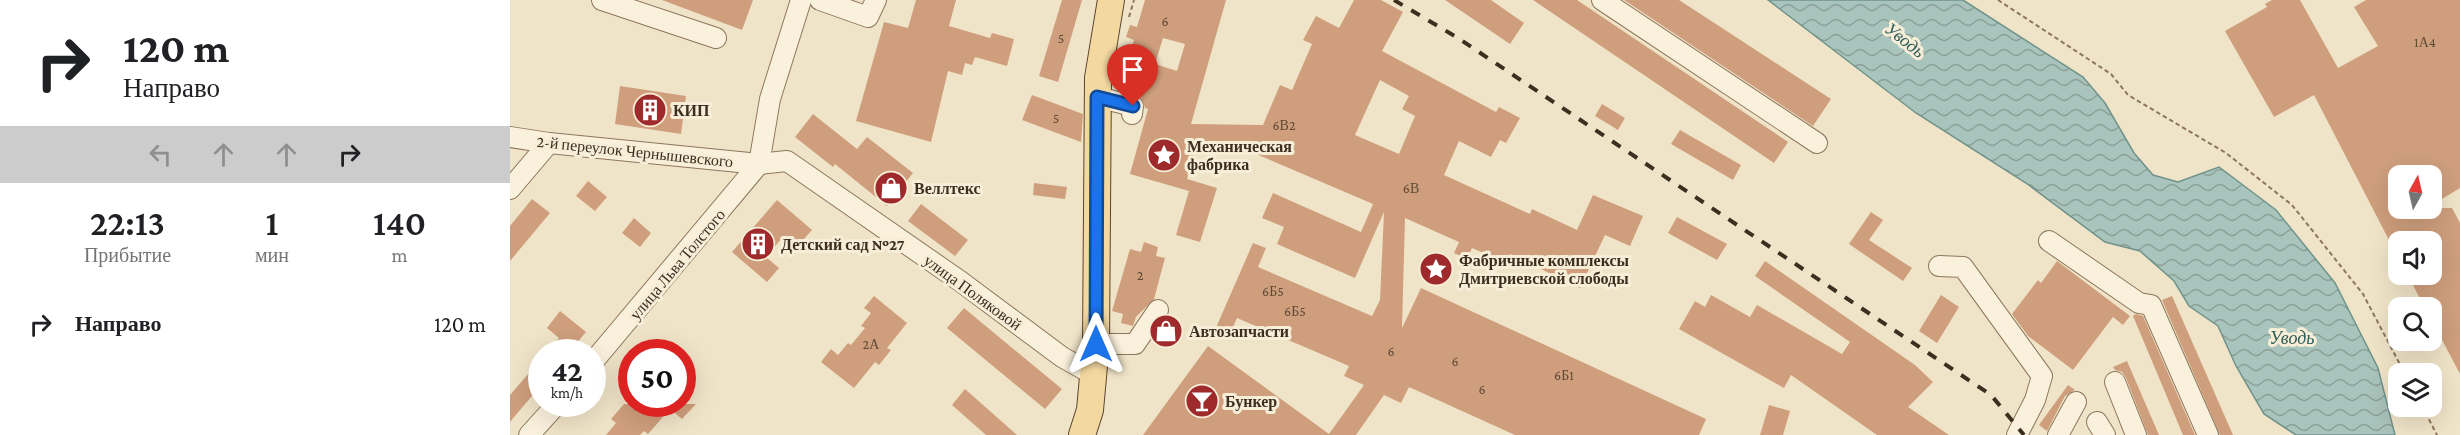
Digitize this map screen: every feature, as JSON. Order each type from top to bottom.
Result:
[{"type":"main road","points":[[1082,435],[1090,410],[1096,344],[1099,60],[1111,0]]},
{"type":"street","points":[[602,0],[717,38]]},
{"type":"street","points":[[759,164],[770,99],[801,0]]},
{"type":"street","points":[[820,0],[868,16],[876,0]]},
{"type":"street","points":[[1602,0],[1817,143]]},
{"type":"street","points":[[1097,97],[1133,106],[1132,114]]},
{"type":"street","name":"2-й переулок Чернышевского","points":[[510,136],[549,143],[759,164]]},
{"type":"street","points":[[510,189],[549,143]]},
{"type":"street","name":"улица Поляковой","points":[[759,164],[788,161],[960,280],[1062,357],[1094,375]]},
{"type":"street","name":"улица Льва Толстого","points":[[606,346],[759,164]]},
{"type":"street","points":[[2049,242],[2139,303],[2151,305],[2208,435]]},
{"type":"street","points":[[1939,266],[1963,267],[2042,376],[2035,400],[2017,435]]},
{"type":"street","points":[[1096,344],[1136,344],[1158,310]]},
{"type":"street","points":[[2115,382],[2136,435]]},
{"type":"street","points":[[2058,435],[2076,402]]},
{"type":"street","points":[[529,435],[545,417]]},
{"type":"path","points":[[1998,0],[2111,74],[2128,95],[2226,153],[2292,205],[2363,294],[2399,363]]},
{"type":"path","points":[[2428,417],[2437,435]]},
{"type":"water","name":"Уводь","points":[[1768,0],[1963,0],[2083,77],[2105,103],[2134,153],[2153,175],[2178,182],[2219,167],[2276,210],[2335,283],[2378,368],[2388,407],[2388,417],[2390,417],[2395,435],[2296,435],[2264,414],[2236,366],[2218,326],[2189,306],[2174,281],[2140,251],[2105,242],[2026,183],[1916,113]]},
{"type":"building","points":[[662,0],[753,0],[742,30]]},
{"type":"building","points":[[916,0],[956,0],[949,26],[990,38],[992,33],[1014,39],[1007,66],[975,57],[972,65],[965,63],[962,75],[948,71],[931,142],[856,121],[884,22],[908,28]]},
{"type":"building","points":[[1062,0],[1082,0],[1058,82],[1039,76]]},
{"type":"building","points":[[1145,0],[1226,0],[1191,124],[1263,125],[1280,85],[1292,90],[1312,44],[1303,40],[1316,16],[1339,28],[1354,0],[1381,0],[1403,12],[1382,51],[1496,112],[1499,107],[1520,118],[1506,143],[1500,140],[1491,157],[1459,141],[1444,175],[1530,214],[1532,209],[1577,230],[1593,195],[1643,216],[1630,246],[1605,235],[1580,288],[1510,254],[1507,263],[1472,248],[1467,259],[1454,253],[1459,242],[1405,218],[1402,328],[1421,288],[1706,419],[1699,435],[1515,435],[1409,387],[1401,403],[1384,395],[1356,435],[1143,435],[1208,346],[1329,434],[1364,385],[1344,376],[1349,366],[1237,318],[1229,336],[1215,330],[1253,243],[1266,248],[1258,267],[1372,316],[1380,300],[1384,212],[1355,278],[1277,244],[1284,227],[1262,218],[1273,193],[1361,232],[1373,204],[1242,148],[1196,148],[1187,179],[1217,188],[1200,242],[1176,235],[1189,191],[1130,174],[1148,109],[1145,108],[1141,97],[1119,90],[1134,40],[1126,37],[1130,25],[1137,27]],"holes":[[[1163,38],[1185,44],[1177,71],[1155,64]],[[1380,80],[1409,96],[1402,109],[1415,116],[1399,154],[1355,135]]]},
{"type":"building","points":[[1445,0],[1491,0],[1524,23],[1510,44]]},
{"type":"building","points":[[1533,0],[1577,0],[1788,142],[1774,163]]},
{"type":"building","points":[[1624,0],[1679,0],[1831,99],[1813,126]]},
{"type":"building","points":[[2272,0],[2300,0],[2338,68],[2378,46],[2354,7],[2366,0],[2460,0],[2460,188],[2442,199],[2442,165],[2388,165],[2388,219],[2442,219],[2442,208],[2452,208],[2460,223],[2460,374],[2442,340],[2442,297],[2419,297],[2413,285],[2442,285],[2442,231],[2388,231],[2388,238],[2314,95],[2274,117],[2225,31],[2267,7],[2265,4]]},
{"type":"building","name":"КИП","points":[[620,86],[686,96],[681,134],[615,124]]},
{"type":"building","points":[[1032,95],[1083,114],[1081,142],[1022,120]]},
{"type":"building","points":[[1602,104],[1625,118],[1618,130],[1595,116]]},
{"type":"building","points":[[813,114],[857,149],[867,137],[913,173],[887,206],[835,164],[833,167],[795,137]]},
{"type":"building","points":[[1680,130],[1741,165],[1733,180],[1671,144]]},
{"type":"building","points":[[588,181],[607,197],[595,211],[576,196]]},
{"type":"building","points":[[1034,183],[1067,187],[1065,199],[1033,195]]},
{"type":"building","points":[[532,199],[550,213],[510,261],[510,226]]},
{"type":"building","name":"Детский сад №27","points":[[777,200],[812,230],[795,249],[782,238],[766,257],[779,268],[767,282],[732,252]]},
{"type":"building","points":[[921,204],[968,240],[955,256],[908,221]]},
{"type":"building","points":[[1871,212],[1883,220],[1869,240],[1912,268],[1903,281],[1849,244]]},
{"type":"building","points":[[1677,217],[1727,244],[1717,260],[1668,233]]},
{"type":"building","points":[[634,218],[651,233],[640,247],[622,233]]},
{"type":"building","points":[[1144,242],[1158,247],[1156,256],[1165,258],[1154,299],[1136,317],[1133,326],[1121,323],[1123,314],[1112,311],[1130,249],[1141,252]]},
{"type":"building","points":[[1765,261],[1915,365],[1933,382],[1908,407],[1949,435],[1877,435],[1791,375],[1784,388],[1679,329],[1695,301],[1705,307],[1711,295],[1750,317],[1757,305],[1842,354],[1850,342],[1755,276]]},
{"type":"building","points":[[2057,261],[2130,316],[2123,325],[2113,317],[2073,370],[2028,336],[2012,314],[2038,280],[2041,283]]},
{"type":"building","points":[[1941,295],[1959,307],[1937,343],[1919,331]]},
{"type":"building","points":[[874,296],[907,323],[887,348],[891,350],[879,365],[875,362],[854,388],[821,362],[831,349],[838,355],[848,343],[851,345],[865,328],[861,326],[871,313],[864,308]]},
{"type":"building","points":[[2172,296],[2233,435],[2220,435],[2162,300]]},
{"type":"building","points":[[964,308],[1062,389],[1045,409],[947,328]]},
{"type":"building","points":[[560,311],[586,332],[580,339],[558,339],[547,328]]},
{"type":"building","points":[[2136,314],[2143,316],[2195,435],[2183,435],[2133,316]]},
{"type":"building","points":[[2127,361],[2159,435],[2148,435],[2126,378],[2122,372],[2113,367]]},
{"type":"building","points":[[528,374],[528,401],[510,422],[510,395]]},
{"type":"building","points":[[2068,385],[2075,390],[2065,396],[2047,431],[2039,425]]},
{"type":"building","points":[[965,389],[1017,435],[986,435],[952,405]]},
{"type":"building","points":[[1769,405],[1790,411],[1783,435],[1760,435]]},
{"type":"building","points":[[618,411],[618,417],[663,417],[648,434],[644,431],[640,435],[606,435],[616,423],[611,419]]},
{"type":"railway","points":[[1394,0],[1458,38],[1991,395],[2024,435]]},
{"type":"place","name":"КИП","points":[[650,110]]},
{"type":"place","name":"Механическая фабрика","points":[[1164,155]]},
{"type":"place","name":"Веллтекс","points":[[891,188]]},
{"type":"place","name":"Детский сад №27","points":[[758,244]]},
{"type":"place","name":"Фабричные комплексы Дмитриевской слободы","points":[[1436,269]]},
{"type":"place","name":"Автозапчасти","points":[[1166,331]]},
{"type":"place","name":"Бункер","points":[[1202,401]]},
{"type":"route","points":[[1096,344],[1097,97],[1133,106]]}]
